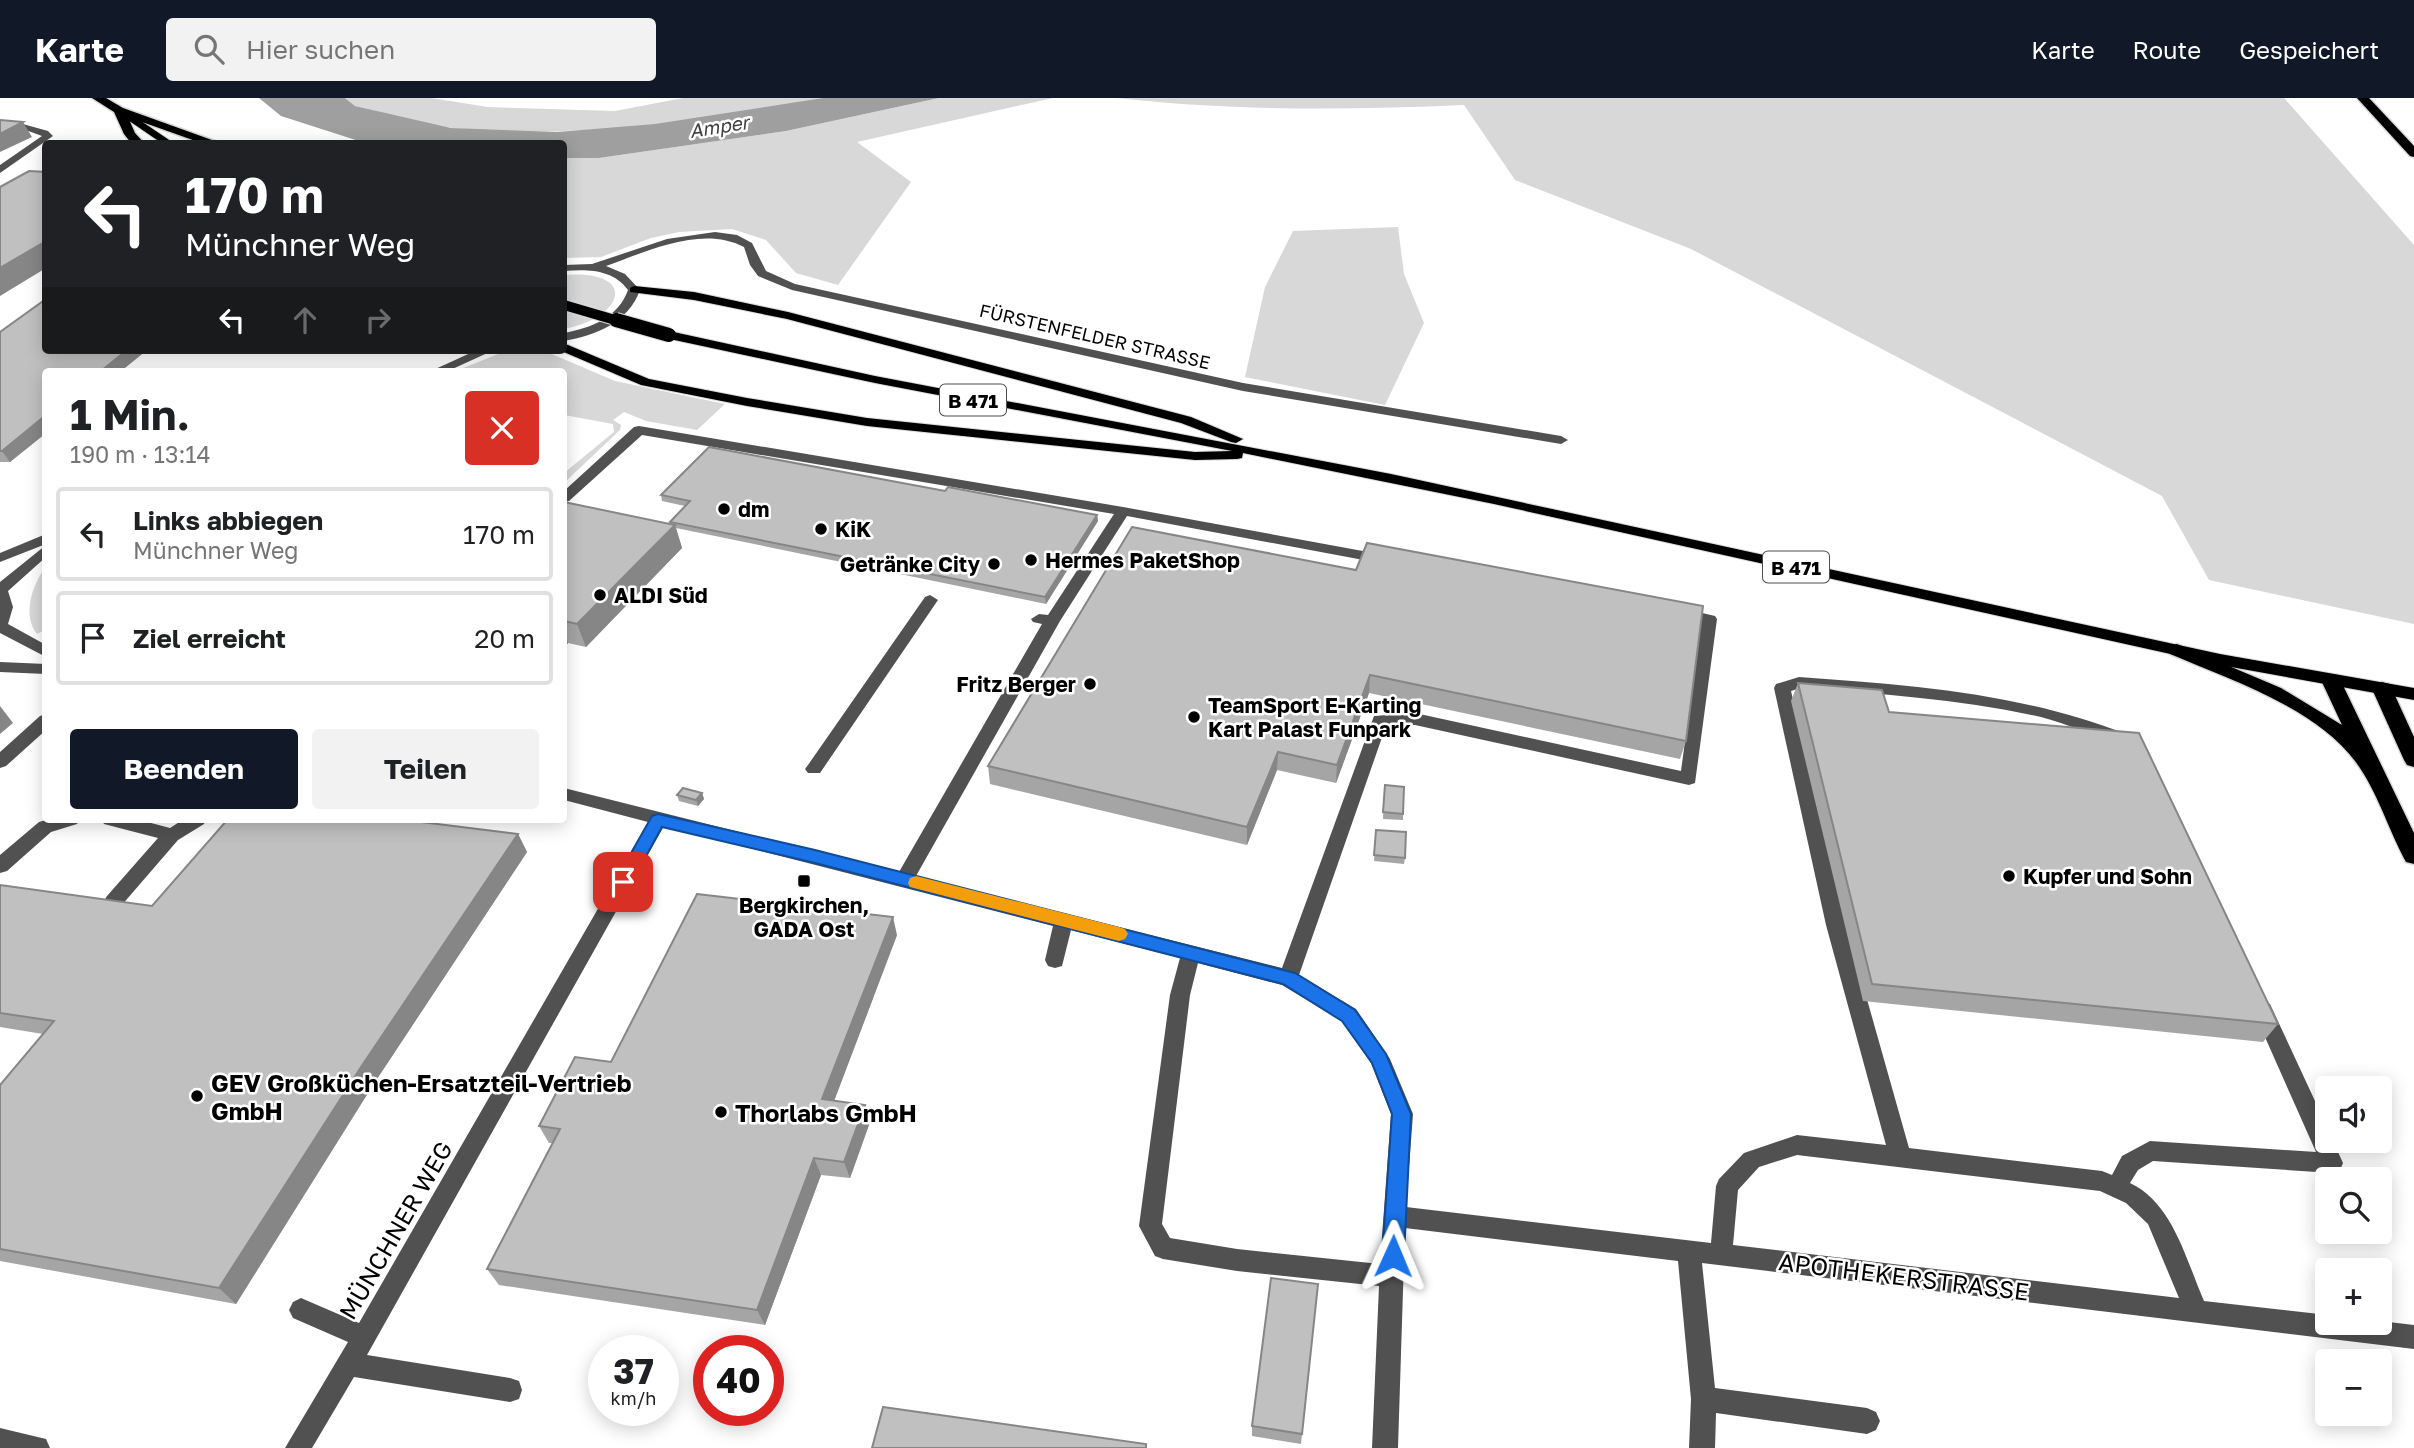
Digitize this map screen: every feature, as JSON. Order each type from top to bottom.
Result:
[{"type":"highway","points":[[98,98],[119,110],[205,140]]},
{"type":"highway","points":[[2363,98],[2414,153]]},
{"type":"highway","points":[[119,110],[135,140]]},
{"type":"highway","points":[[2177,650],[2264,689],[2328,724],[2359,752],[2377,779]]},
{"type":"highway","points":[[2331,680],[2414,856]]},
{"type":"highway","points":[[2382,689],[2414,760]]},
{"type":"main road","points":[[119,110],[164,140]]},
{"type":"main road","points":[[634,290],[694,296],[823,325],[1186,420],[1279,455]]},
{"type":"main road","name":"B 471","points":[[567,306],[669,335],[767,358],[979,401],[1279,455],[2101,634],[2414,694]]},
{"type":"main road","points":[[567,349],[646,382],[867,422],[1195,456],[1279,455]]},
{"type":"street","points":[[15,123],[45,133],[48,136],[43,140]]},
{"type":"street","points":[[0,172],[42,140]]},
{"type":"street","points":[[0,172],[13,176]]},
{"type":"street","name":"FÜRSTENFELDER STRASSE","points":[[591,268],[645,249],[699,236],[734,239],[748,245],[761,272],[773,281],[792,286],[1243,387],[1561,440]]},
{"type":"street","name":"FÜRSTENFELDER STRASSE","points":[[618,274],[645,249]]},
{"type":"street","points":[[567,268],[591,268],[618,274],[629,281],[634,290],[631,302],[619,314],[600,326],[567,336]]},
{"type":"street","points":[[434,368],[452,354]]},
{"type":"street","points":[[444,368],[478,354]]},
{"type":"street","points":[[567,495],[639,430],[1123,510],[1395,561]]},
{"type":"street","points":[[904,880],[1045,620],[1123,510]]},
{"type":"street","points":[[0,558],[42,540]]},
{"type":"street","points":[[42,553],[0,590],[6,598],[6,612],[0,625],[42,650]]},
{"type":"street","points":[[814,769],[930,600]]},
{"type":"street","points":[[1288,978],[1380,720],[1415,719],[1689,779],[1709,619],[1668,611]]},
{"type":"street","points":[[0,667],[42,669]]},
{"type":"street","points":[[1900,1157],[1836,925],[1782,688],[1799,682],[1977,697],[2096,727],[2137,749]]},
{"type":"street","points":[[0,762],[42,724]]},
{"type":"street","points":[[567,795],[1288,978],[1349,1016],[1380,1059],[1402,1114],[1394,1216],[1385,1448]]},
{"type":"street","name":"MÜNCHNER WEG","points":[[295,1447],[365,1337],[658,820]]},
{"type":"street","points":[[0,866],[45,827],[58,823]]},
{"type":"street","points":[[126,823],[172,835]]},
{"type":"street","points":[[114,901],[172,835],[192,823]]},
{"type":"street","points":[[1055,960],[1064,919]]},
{"type":"street","points":[[1191,953],[1180,995],[1150,1226],[1163,1248],[1237,1260],[1393,1276]]},
{"type":"street","points":[[2116,1188],[2130,1163],[2150,1151],[2332,1163],[2254,990]]},
{"type":"street","points":[[1721,1255],[1727,1186],[1752,1160],[1797,1145],[1900,1157],[2102,1181],[2134,1196],[2156,1217],[2197,1311]]},
{"type":"street","name":"APOTHEKERSTRASSE","points":[[1394,1216],[2414,1337]]},
{"type":"street","points":[[1689,1251],[1704,1399],[1702,1448]]},
{"type":"street","points":[[301,1310],[365,1337]]},
{"type":"street","points":[[348,1364],[510,1390]]},
{"type":"street","points":[[1704,1399],[1867,1421]]},
{"type":"street","points":[[0,1441],[37,1448]]},
{"type":"shaded area","points":[[345,98],[431,98],[488,107],[615,111],[683,98],[823,98],[686,121],[545,132],[453,128],[416,122],[355,106]]},
{"type":"shaded area","points":[[939,98],[1053,98],[857,142],[911,182],[838,285],[796,273],[766,240],[732,229],[679,232],[651,238],[601,257],[567,258],[567,158],[599,158],[786,131]]},
{"type":"shaded area","points":[[1117,98],[2284,98],[2414,245],[2414,624],[2209,580],[2162,496],[1691,249],[1515,180],[1464,105],[1290,108]]},
{"type":"shaded area","points":[[1398,227],[1404,274],[1424,323],[1385,405],[1245,377],[1265,287],[1293,231]]},
{"type":"shaded area","points":[[567,275],[588,275],[604,279],[613,286],[615,295],[611,305],[601,315],[567,328]]},
{"type":"shaded area","points":[[498,354],[552,354],[615,381],[725,404],[697,430],[646,421],[624,412],[613,420],[621,425],[620,430],[567,480],[567,471],[614,432],[613,424],[567,416],[567,368],[463,368]]},
{"type":"shaded area","points":[[42,573],[42,632],[37,634],[30,618],[36,583]]},
{"type":"water","name":"Amper","points":[[259,98],[345,98],[355,106],[451,128],[557,132],[655,124],[823,98],[939,98],[786,131],[599,158],[567,158],[567,140],[356,140],[281,116]]},
{"type":"building","points":[[0,120],[23,122],[0,134]]},
{"type":"building","points":[[29,171],[42,172],[42,243],[0,268],[0,187]]},
{"type":"building","points":[[42,302],[42,354],[122,354],[105,368],[42,368],[42,418],[0,451],[0,332]]},
{"type":"building","points":[[709,447],[945,491],[948,487],[1097,515],[1045,597],[670,522],[690,501],[661,495]]},
{"type":"building","points":[[567,503],[675,525],[577,624],[567,622]]},
{"type":"building","points":[[1132,527],[1356,570],[1367,543],[1703,606],[1686,741],[1370,675],[1337,765],[1278,752],[1247,827],[988,766]]},
{"type":"building","name":"Kupfer und Sohn","points":[[1798,683],[1882,690],[1889,712],[2139,733],[2278,1024],[1872,984]]},
{"type":"building","points":[[1385,785],[1404,787],[1403,814],[1383,812]]},
{"type":"building","points":[[683,788],[702,793],[696,800],[677,795]]},
{"type":"building","points":[[225,823],[429,823],[518,834],[361,1067],[219,1288],[0,1249],[0,1085],[54,1021],[0,1013],[0,885],[152,906]]},
{"type":"building","points":[[1376,830],[1406,832],[1405,858],[1374,855]]},
{"type":"building","points":[[697,894],[893,917],[822,1099],[865,1105],[844,1162],[814,1158],[757,1310],[487,1269],[560,1129],[539,1126],[575,1057],[611,1062]]},
{"type":"building","points":[[1271,1278],[1318,1284],[1302,1434],[1252,1426]]},
{"type":"building","points":[[883,1407],[1146,1444],[1146,1448],[872,1448]]},
{"type":"slow traffic","points":[[916,883],[1119,934]]},
{"type":"place","name":"dm","points":[[724,509]]},
{"type":"place","name":"KiK","points":[[821,529]]},
{"type":"place","name":"Hermes PaketShop","points":[[1031,560]]},
{"type":"place","name":"Getränke City","points":[[994,564]]},
{"type":"place","name":"ALDI Süd","points":[[600,595]]},
{"type":"place","name":"Fritz Berger","points":[[1090,684]]},
{"type":"place","name":"TeamSport E-Karting Kart Palast Funpark","points":[[1194,717]]},
{"type":"place","name":"Kupfer und Sohn","points":[[2009,876]]},
{"type":"place","name":"Bergkirchen, GADA Ost","points":[[804,881]]},
{"type":"place","name":"GEV Großküchen-Ersatzteil-Vertrieb GmbH","points":[[197,1096]]},
{"type":"place","name":"Thorlabs GmbH","points":[[721,1112]]},
{"type":"route","points":[[623,882],[658,820],[1064,919],[1288,978],[1349,1016],[1380,1059],[1402,1114],[1393,1256]]}]
